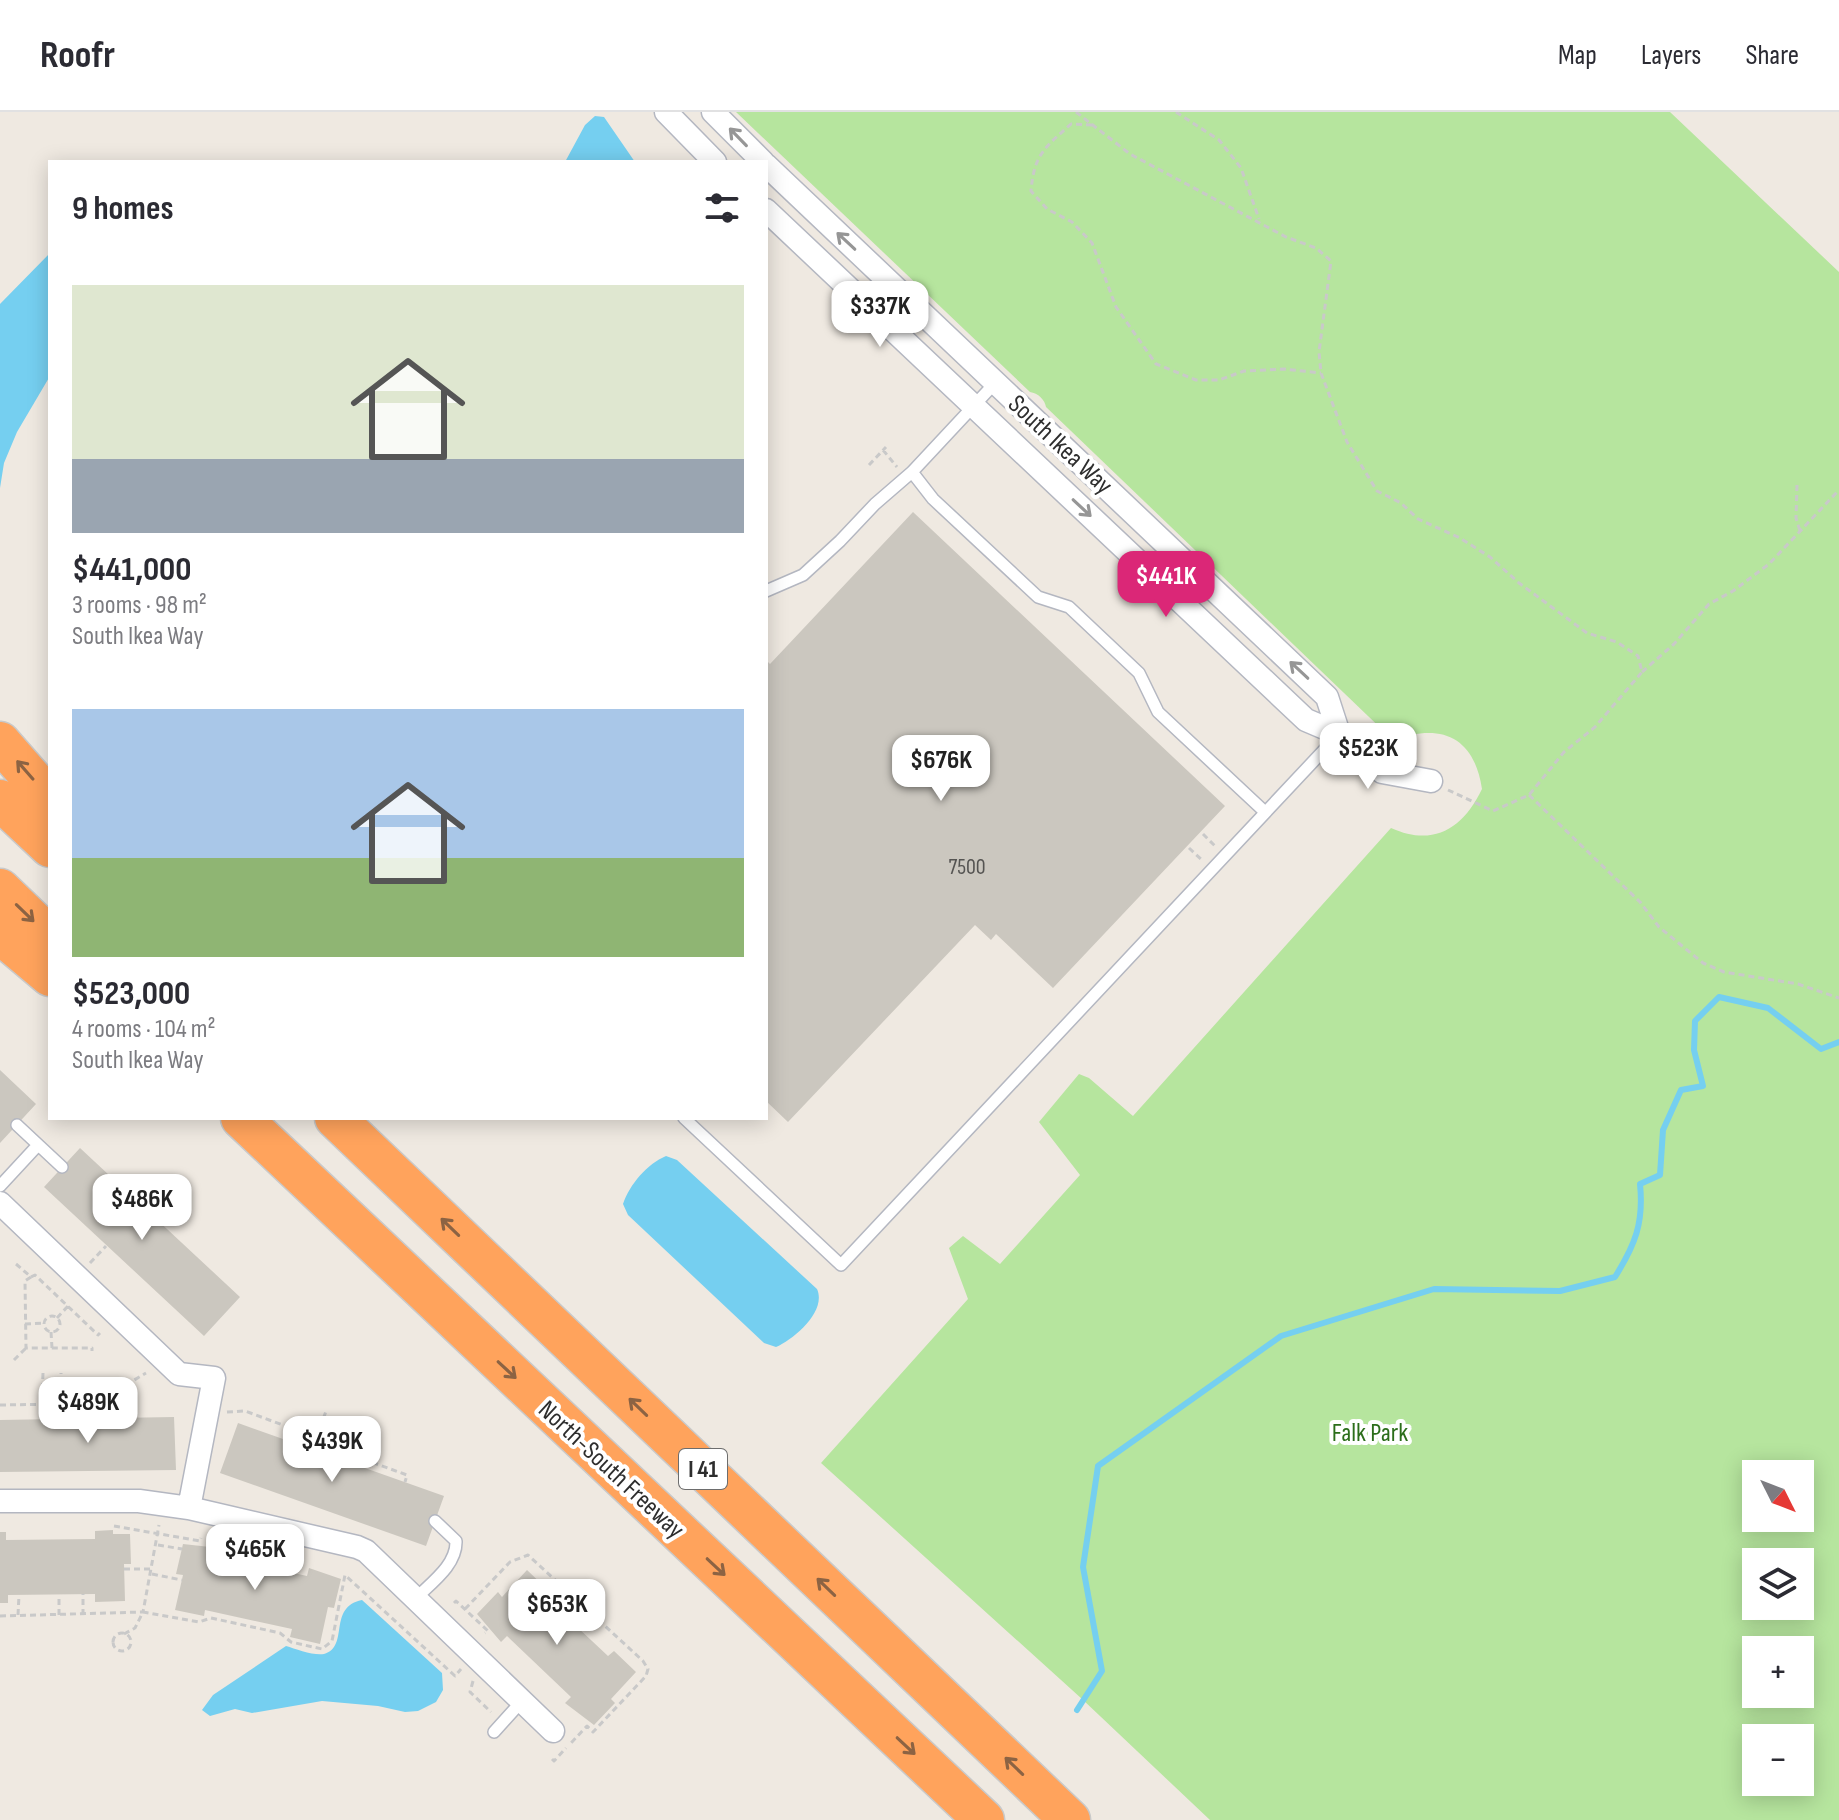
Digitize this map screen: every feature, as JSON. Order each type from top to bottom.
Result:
[{"type":"highway","points":[[0,742],[48,797]]},
{"type":"highway","points":[[0,800],[48,845]]},
{"type":"highway","points":[[0,889],[48,935]]},
{"type":"highway","points":[[0,934],[48,974]]},
{"type":"highway","points":[[219,1120],[450,1317]]},
{"type":"highway","name":"North-South Freeway","points":[[243,1120],[984,1820]]},
{"type":"highway","name":"I 41","points":[[337,1120],[1070,1820]]},
{"type":"street","points":[[666,112],[713,160]]},
{"type":"street","name":"South Ikea Way","points":[[713,112],[760,160]]},
{"type":"street","name":"South Ikea Way","points":[[768,168],[1327,697],[1339,734]]},
{"type":"street","name":"South Ikea Way","points":[[768,212],[1306,720],[1339,734],[1382,772],[1431,781]]},
{"type":"street","points":[[0,1203],[179,1374],[214,1378],[189,1508]]},
{"type":"street","points":[[0,1501],[100,1499],[189,1508],[357,1547],[366,1551],[553,1731]]},
{"type":"lane","points":[[768,590],[803,575],[912,472],[996,382]]},
{"type":"lane","points":[[912,472],[933,499],[1038,597],[1069,607],[1139,673],[1158,712],[1265,812]]},
{"type":"lane","points":[[686,1120],[841,1265],[1339,734]]},
{"type":"lane","points":[[17,1125],[62,1167]]},
{"type":"lane","points":[[0,1186],[38,1145]]},
{"type":"lane","points":[[415,1599],[452,1560],[456,1551],[456,1541],[435,1521]]},
{"type":"lane","points":[[498,1728],[522,1701]]},
{"type":"path","points":[[1076,112],[1130,154],[1286,237],[1316,248],[1331,261],[1319,352],[1321,373],[1347,442],[1377,491],[1401,503],[1418,519],[1460,538],[1490,557],[1579,628],[1617,642],[1638,656],[1642,672]]},
{"type":"path","points":[[1176,112],[1219,140],[1241,168],[1260,221]]},
{"type":"path","points":[[1095,125],[1071,124],[1053,140],[1033,165],[1031,191],[1047,209],[1072,222],[1092,243],[1116,307],[1156,364],[1196,380],[1219,380],[1244,371],[1270,369],[1321,373]]},
{"type":"path","points":[[869,465],[886,447]]},
{"type":"path","points":[[1797,485],[1796,518],[1800,531]]},
{"type":"path","points":[[1431,781],[1493,811],[1529,795],[1556,760],[1595,727],[1642,672],[1674,644],[1709,604],[1733,591],[1769,564],[1839,490]]},
{"type":"path","points":[[1529,795],[1640,902],[1659,927],[1703,963],[1724,972],[1798,984],[1839,998]]},
{"type":"path","points":[[16,1264],[31,1277]]},
{"type":"path","points":[[26,1348],[25,1281],[35,1275],[98,1335],[100,1333]]},
{"type":"path","points":[[57,1318],[68,1306]]},
{"type":"path","points":[[25,1324],[44,1323],[50,1317],[57,1318]]},
{"type":"path","points":[[51,1332],[59,1327],[57,1318]]},
{"type":"path","points":[[44,1323],[51,1332],[52,1348]]},
{"type":"path","points":[[14,1360],[26,1348],[92,1348],[92,1351]]},
{"type":"path","points":[[120,1403],[119,1389],[151,1371]]},
{"type":"path","points":[[41,1419],[43,1373]]},
{"type":"path","points":[[61,1373],[61,1404]]},
{"type":"path","points":[[0,1405],[134,1403],[134,1418]]},
{"type":"path","points":[[219,1412],[245,1411],[334,1444],[351,1443],[362,1449],[360,1466]]},
{"type":"path","points":[[317,1438],[326,1411]]},
{"type":"path","points":[[363,1459],[407,1475],[405,1482]]},
{"type":"path","points":[[124,1634],[129,1637],[130,1645],[120,1651],[113,1640],[124,1634],[135,1628],[143,1612],[160,1517]]},
{"type":"path","points":[[114,1526],[200,1541],[201,1538]]},
{"type":"path","points":[[157,1545],[182,1549]]},
{"type":"path","points":[[465,1609],[510,1562],[528,1555],[648,1669],[646,1676],[593,1732],[587,1726],[554,1761],[552,1759]]},
{"type":"path","points":[[124,1569],[152,1571],[182,1580]]},
{"type":"path","points":[[0,1616],[143,1612],[199,1622],[211,1618],[280,1633],[291,1642],[322,1649],[332,1641],[345,1575],[455,1676],[465,1665]]},
{"type":"path","points":[[82,1615],[83,1594]]},
{"type":"path","points":[[18,1616],[19,1595]]},
{"type":"path","points":[[59,1595],[59,1616]]},
{"type":"path","points":[[454,1603],[456,1601],[488,1631],[485,1633]]},
{"type":"path","points":[[471,1672],[470,1692],[498,1728]]},
{"type":"green space","name":"Falk Park","points":[[736,112],[1670,112],[1839,272],[1839,1820],[1210,1820],[1082,1699],[821,1463],[968,1299],[949,1248],[963,1236],[1000,1264],[1080,1175],[1039,1122],[1079,1074],[1089,1078],[1133,1116],[1391,828],[1420,836],[1445,831],[1466,815],[1482,789],[1471,757],[1452,738],[1426,733],[1393,740],[1036,394],[1030,392]]},
{"type":"water","points":[[595,116],[604,117],[634,160],[566,160],[585,125]]},
{"type":"water","points":[[48,255],[48,379],[17,432],[4,463],[0,488],[0,304]]},
{"type":"water","points":[[666,1156],[677,1160],[817,1289],[819,1297],[813,1315],[800,1331],[783,1343],[776,1347],[764,1343],[628,1215],[623,1204],[630,1189],[646,1169]]},
{"type":"water","points":[[362,1600],[442,1673],[443,1690],[436,1702],[418,1711],[405,1712],[378,1706],[322,1701],[252,1713],[235,1709],[210,1716],[202,1710],[213,1695],[286,1646],[315,1654],[332,1650],[345,1610]]},
{"type":"building","points":[[913,512],[1225,806],[1053,988],[996,934],[991,940],[975,925],[788,1122],[768,1103],[768,662],[770,664]]},
{"type":"building","points":[[0,1070],[36,1104],[0,1143]]},
{"type":"building","points":[[80,1148],[240,1297],[204,1336],[44,1187]]},
{"type":"building","points":[[174,1417],[176,1470],[0,1472],[0,1420]]},
{"type":"building","points":[[238,1423],[444,1496],[426,1546],[220,1473]]},
{"type":"building","points":[[113,1530],[113,1534],[130,1534],[131,1564],[124,1564],[125,1601],[95,1602],[95,1594],[8,1595],[8,1603],[0,1603],[0,1532],[6,1532],[6,1540],[95,1539],[95,1531]]},
{"type":"building","points":[[183,1544],[219,1548],[217,1556],[307,1576],[309,1568],[341,1579],[334,1608],[328,1607],[320,1644],[290,1637],[292,1629],[205,1610],[204,1616],[175,1610],[183,1575],[176,1574]]},
{"type":"building","points":[[527,1570],[549,1591],[544,1596],[608,1656],[614,1651],[636,1672],[611,1699],[615,1703],[594,1725],[565,1703],[571,1697],[507,1636],[501,1642],[477,1614],[498,1592],[502,1597]]},
{"type":"waterway","points":[[1077,1710],[1102,1671],[1083,1567],[1098,1466],[1281,1336],[1434,1289],[1560,1291],[1615,1277],[1628,1254],[1639,1222],[1640,1184],[1660,1175],[1663,1130],[1681,1090],[1703,1086],[1694,1050],[1695,1021],[1719,997],[1768,1008],[1821,1049],[1839,1042]]}]
